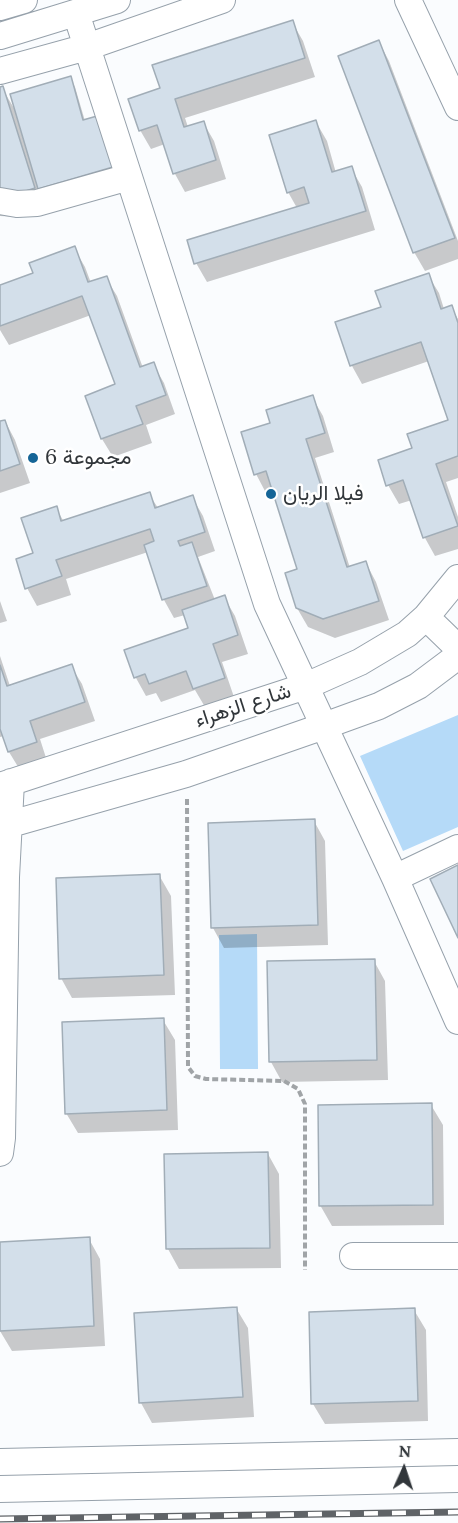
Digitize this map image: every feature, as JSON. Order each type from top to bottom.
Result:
[{"type":"street","points":[[0,7],[24,0]]},
{"type":"street","points":[[0,36],[117,0]]},
{"type":"street","points":[[0,71],[87,47],[222,0]]},
{"type":"street","points":[[408,0],[458,107]]},
{"type":"street","points":[[76,13],[254,569],[281,638],[306,686],[395,878],[458,1021]]},
{"type":"street","points":[[0,201],[17,204],[37,203],[129,177]]},
{"type":"street","name":"شارع الزهراء","points":[[5,784],[306,686],[382,650],[407,634],[426,617],[458,578]]},
{"type":"street","points":[[426,617],[458,648]]},
{"type":"street","points":[[5,826],[186,774],[379,706],[418,686],[458,656]]},
{"type":"street","points":[[0,1154],[6,877],[5,784]]},
{"type":"street","points":[[395,878],[458,848]]},
{"type":"street","points":[[353,1256],[458,1256]]},
{"type":"street","points":[[0,1462],[458,1452]]},
{"type":"street","points":[[0,1489],[458,1479]]},
{"type":"path","points":[[186,774],[188,1067],[195,1076],[206,1079],[284,1081],[297,1089],[305,1104],[305,1270]]},
{"type":"shaded area","points":[[458,715],[458,827],[403,851],[360,756]]},
{"type":"shaded area","points":[[257,934],[258,1069],[220,1069],[219,935]]},
{"type":"building","points":[[293,20],[305,58],[175,99],[184,127],[204,121],[216,160],[173,174],[157,125],[139,131],[128,99],[160,88],[152,65]]},
{"type":"building","points":[[379,40],[455,238],[413,253],[338,56]]},
{"type":"building","points":[[71,76],[83,120],[97,116],[113,167],[38,189],[10,94]]},
{"type":"building","points":[[3,86],[35,188],[7,197],[0,197],[0,87]]},
{"type":"building","points":[[316,120],[332,172],[352,166],[366,211],[194,264],[187,240],[309,203],[304,187],[287,193],[269,135]]},
{"type":"building","points":[[75,246],[88,282],[107,276],[140,367],[154,362],[166,395],[136,406],[143,424],[101,439],[85,396],[115,384],[82,296],[0,326],[0,285],[33,273],[29,263]]},
{"type":"building","points":[[429,273],[441,309],[452,305],[458,323],[458,456],[436,464],[458,526],[423,538],[403,480],[386,486],[378,460],[412,448],[407,434],[448,420],[421,342],[350,366],[335,322],[381,307],[375,291]]},
{"type":"building","points":[[313,395],[325,433],[306,439],[347,567],[366,561],[379,601],[323,619],[296,608],[285,573],[297,569],[266,471],[254,475],[241,432],[270,423],[266,410]]},
{"type":"building","points":[[5,420],[20,464],[0,471],[0,421]]},
{"type":"building","points":[[150,492],[155,508],[193,495],[205,532],[178,541],[180,546],[192,542],[207,586],[162,600],[144,545],[154,541],[150,529],[56,560],[62,576],[25,589],[16,559],[33,553],[21,518],[57,506],[61,521]]},
{"type":"building","points":[[225,595],[238,635],[213,644],[225,678],[193,689],[186,671],[149,684],[145,674],[134,678],[124,650],[188,628],[182,610]]},
{"type":"building","points":[[72,664],[85,702],[30,721],[37,742],[8,752],[0,729],[0,665],[7,686]]},
{"type":"building","points":[[315,819],[318,925],[211,928],[208,823]]},
{"type":"building","points":[[458,865],[458,938],[430,879]]},
{"type":"building","points":[[160,874],[164,975],[59,979],[56,878]]},
{"type":"building","points":[[375,959],[377,1060],[269,1062],[267,961]]},
{"type":"building","points":[[164,1018],[167,1110],[65,1114],[62,1022]]},
{"type":"building","points":[[432,1103],[433,1205],[319,1206],[318,1105]]},
{"type":"building","points":[[268,1152],[270,1248],[166,1249],[164,1154]]},
{"type":"building","points":[[90,1237],[94,1326],[0,1331],[0,1242]]},
{"type":"building","points":[[237,1307],[243,1397],[139,1403],[134,1313]]},
{"type":"building","points":[[415,1308],[418,1401],[311,1404],[309,1312]]},
{"type":"railway","points":[[0,1519],[458,1512]]},
{"type":"place","name":"مجموعة 6","points":[[33,458]]},
{"type":"place","name":"فيلا الريان","points":[[271,494]]}]
